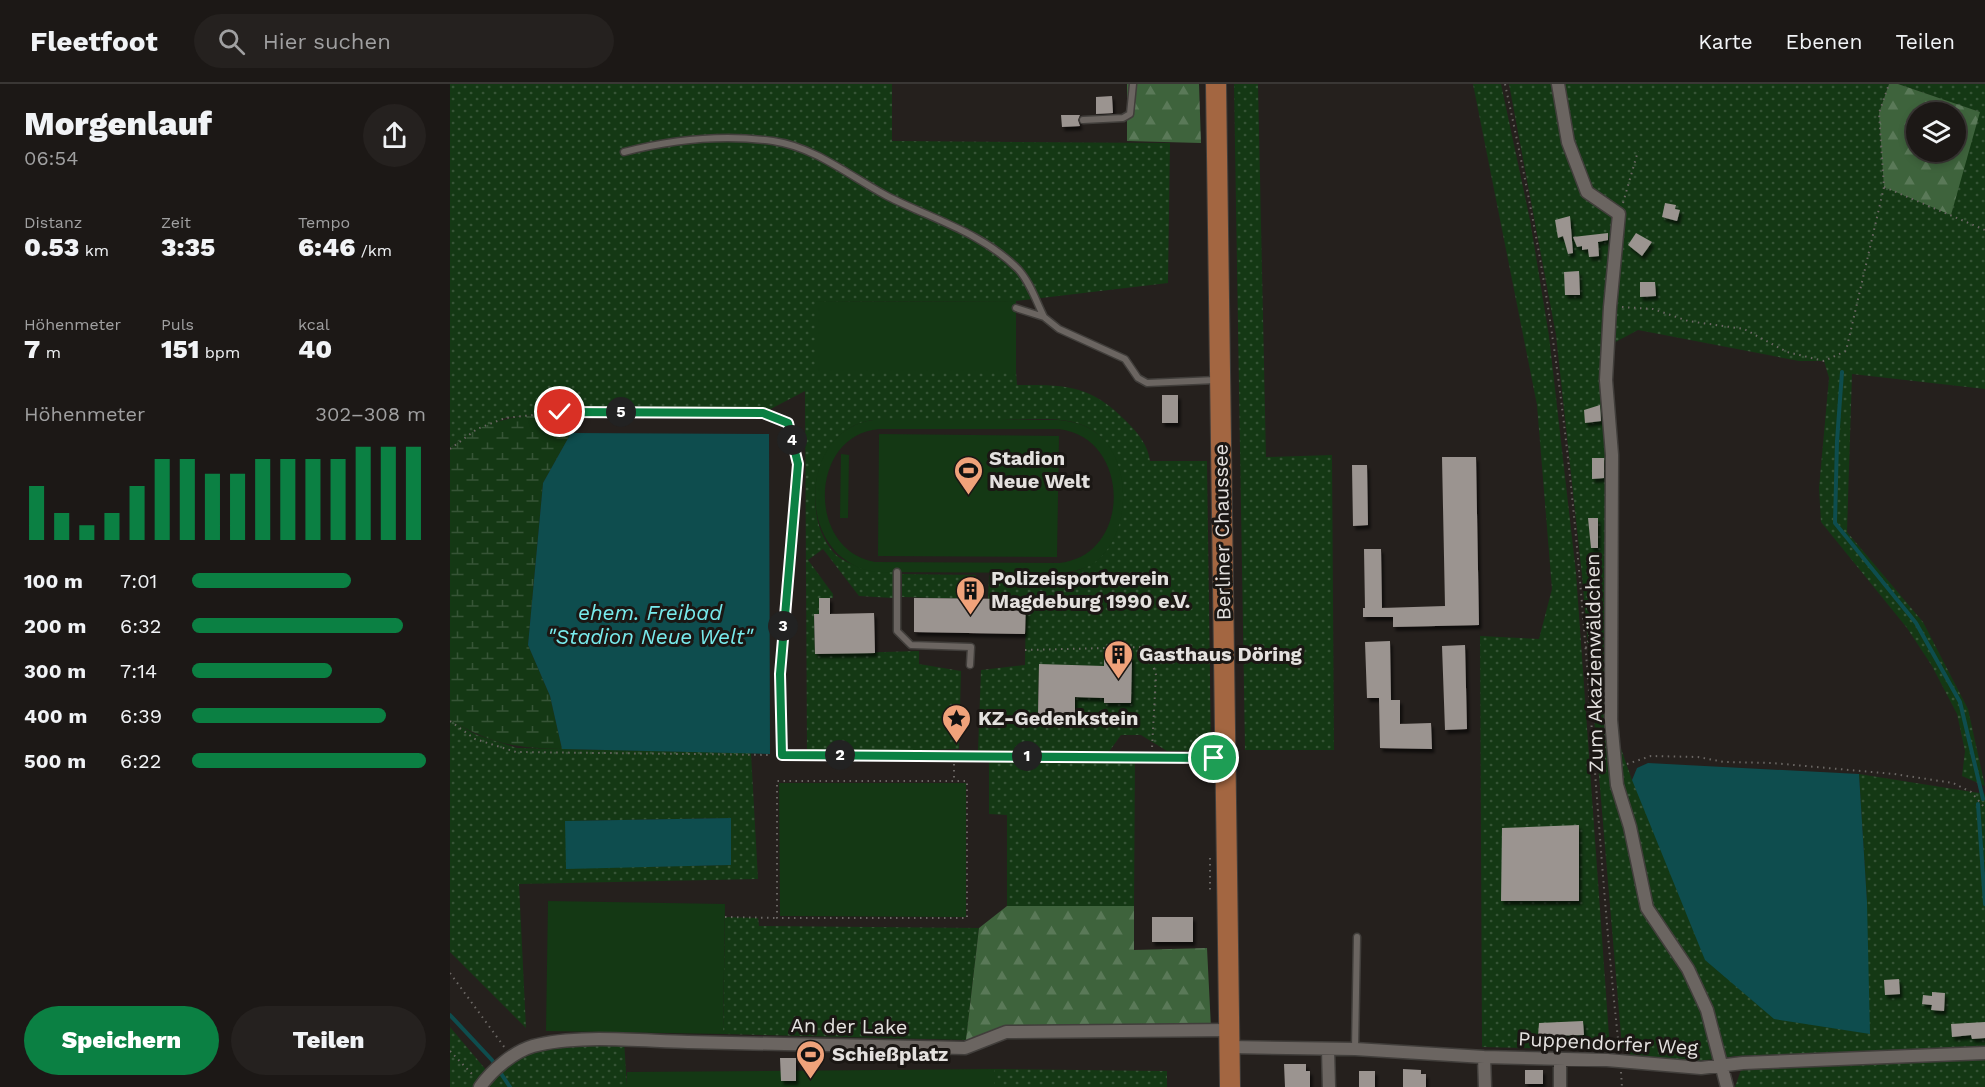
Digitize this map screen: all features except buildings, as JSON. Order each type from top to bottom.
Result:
[{"type":"main road","name":"Berliner Chaussee","points":[[1216,84],[1230,1087]]},
{"type":"street","points":[[1558,84],[1568,142],[1587,192],[1619,214]]},
{"type":"street","name":"Zum Akazienwäldchen","points":[[1619,214],[1606,380],[1612,456],[1611,720],[1617,785],[1630,827],[1647,908],[1688,969],[1707,1010],[1727,1087]]},
{"type":"street","name":"An der Lake","points":[[484,1082],[512,1057],[532,1046],[564,1042],[624,1040],[965,1048],[1010,1031],[1229,1039]]},
{"type":"street","name":"Puppendorfer Weg","points":[[1229,1039],[1328,1049],[1620,1061],[1701,1068],[1743,1063],[1985,1053]]},
{"type":"street","points":[[1328,1049],[1329,1087]]},
{"type":"street","points":[[1484,1057],[1485,1087]]},
{"type":"street","points":[[1560,1060],[1560,1087]]},
{"type":"lane","points":[[1083,120],[1123,118],[1130,114],[1132,84]]},
{"type":"lane","points":[[624,153],[690,138],[774,141],[798,148],[888,196],[959,228],[988,246],[1019,270],[1044,317]]},
{"type":"lane","points":[[1016,308],[1044,317],[1059,329],[1125,359],[1138,378],[1147,383],[1220,380]]},
{"type":"lane","points":[[897,572],[897,631],[911,645],[971,648],[970,664]]},
{"type":"lane","points":[[782,755],[1225,758]]},
{"type":"lane","points":[[1355,1049],[1357,937]]},
{"type":"path","points":[[1505,84],[1534,219],[1552,335],[1585,650],[1622,1087]]},
{"type":"path","points":[[1610,307],[1653,309],[1688,321],[1744,329],[1787,352],[1824,361],[1846,351],[1857,314],[1884,187],[1879,113],[1889,84]]},
{"type":"path","points":[[1619,214],[1638,151]]},
{"type":"path","points":[[1884,187],[1985,230]]},
{"type":"path","points":[[450,449],[477,429],[505,418],[560,412],[763,413],[788,423],[798,464],[780,674],[782,755],[516,752],[475,739],[450,721]]},
{"type":"path","points":[[1585,650],[1599,598]]},
{"type":"path","points":[[1025,650],[1147,647],[1156,675],[1151,757]]},
{"type":"path","points":[[953,756],[954,781]]},
{"type":"path","points":[[1617,785],[1627,765],[1652,756],[1698,757],[1724,762],[1772,763],[1953,783],[1971,792],[1985,808]]},
{"type":"path","points":[[725,917],[777,918],[967,918],[967,781],[777,781],[777,918]]},
{"type":"path","points":[[450,973],[512,1057]]},
{"type":"path","points":[[450,1051],[465,1068],[484,1082]]},
{"type":"green space","points":[[450,84],[892,84],[892,141],[1170,143],[1168,283],[1016,301],[815,302],[815,372],[1016,372],[1017,385],[1050,385],[1076,389],[1101,400],[1139,435],[1150,461],[1207,461],[1211,750],[1167,751],[1141,735],[1121,735],[1106,756],[1135,757],[1134,906],[1007,906],[1007,815],[989,814],[989,756],[1081,755],[978,751],[981,670],[1025,665],[1026,599],[988,599],[989,575],[1042,576],[1080,570],[1105,552],[1114,535],[1120,515],[1122,494],[1119,473],[1113,454],[1102,438],[1087,427],[1078,423],[1045,419],[873,420],[853,426],[837,438],[826,454],[818,474],[815,495],[817,516],[823,536],[839,558],[854,565],[893,572],[893,598],[859,596],[823,549],[808,560],[833,594],[833,598],[819,598],[819,609],[830,609],[830,614],[814,614],[815,654],[919,651],[919,664],[961,671],[959,749],[807,755],[805,391],[763,413],[560,412],[505,418],[456,443],[450,449]],"holes":[[[1105,656],[1130,703],[1104,702]],[[1039,665],[1097,666],[1097,697],[1075,697],[1074,715],[1038,715]]]},
{"type":"green space","points":[[1127,84],[1199,84],[1201,143],[1127,141]]},
{"type":"green space","points":[[1234,84],[1258,84],[1266,457],[1332,455],[1334,750],[1245,750]]},
{"type":"green space","points":[[1473,84],[1501,84],[1530,220],[1549,336],[1576,573],[1610,1050],[1482,1047],[1480,636],[1539,639],[1552,589],[1537,405]]},
{"type":"green space","points":[[1509,84],[1889,84],[1879,113],[1906,152],[1906,162],[1913,162],[1950,215],[1979,112],[1966,108],[1966,102],[1950,102],[1898,84],[1985,84],[1985,389],[1852,374],[1847,532],[1923,622],[1968,709],[1985,786],[1962,776],[1965,751],[1957,714],[1932,666],[1907,628],[1821,522],[1819,488],[1829,378],[1824,361],[1799,361],[1638,330],[1608,346],[1611,720],[1632,780],[1867,902],[1859,774],[1985,794],[1985,1087],[1735,1087],[1741,1070],[1869,1064],[1869,1052],[1736,1056],[1699,1061],[1630,1055],[1622,1047],[1582,575],[1556,335]]},
{"type":"green space","points":[[1889,84],[1898,84],[1951,102],[1906,102],[1906,162],[1966,162],[1951,215],[1884,187],[1879,113]]},
{"type":"green space","points":[[1966,107],[1980,112],[1966,162]]},
{"type":"green space","points":[[1016,301],[1016,372],[815,372],[815,302]]},
{"type":"green space","points":[[560,412],[571,433],[543,483],[528,645],[550,696],[562,749],[504,743],[479,735],[450,720],[450,449],[474,431],[502,420]]},
{"type":"green space","points":[[873,420],[1059,420],[1082,425],[1101,437],[1111,450],[1118,466],[1123,502],[1115,537],[1094,563],[1063,573],[875,572],[848,562],[829,544],[818,520],[815,494],[819,468],[830,446],[848,429]],"holes":[[[879,429],[1059,429],[1083,437],[1100,453],[1110,474],[1114,497],[1110,520],[1100,540],[1083,556],[1059,563],[875,562],[852,553],[837,537],[827,516],[825,493],[829,471],[839,451],[856,436]]]},
{"type":"green space","name":"Stadion Neue Welt","points":[[879,434],[1059,436],[1057,557],[878,556]]},
{"type":"green space","points":[[841,454],[849,455],[848,518],[840,518]]},
{"type":"green space","points":[[902,574],[976,575],[976,599],[902,597]]},
{"type":"green space","points":[[450,720],[477,735],[517,748],[751,753],[758,879],[519,884],[526,1028],[450,952]],"holes":[[[731,818],[731,865],[566,868],[566,821]]]},
{"type":"green space","points":[[779,783],[966,783],[966,917],[780,916]]},
{"type":"green space","points":[[548,901],[725,904],[723,1034],[546,1031]]},
{"type":"green space","points":[[1007,906],[1134,906],[1134,950],[1207,948],[1211,1028],[1006,1032],[965,1048],[979,928]]},
{"type":"green space","points":[[725,917],[758,918],[759,926],[979,928],[966,1040],[723,1034]]},
{"type":"green space","points":[[450,1027],[487,1071],[475,1087],[450,1087]]},
{"type":"green space","points":[[624,1040],[627,1087],[480,1087],[527,1048]]},
{"type":"green space","points":[[994,1069],[1167,1071],[1167,1087],[994,1087]]},
{"type":"green space","name":"Schießplatz","points":[[994,1069],[994,1087],[627,1087],[627,1072]]},
{"type":"water","name":"ehem. Freibad \"Stadion Neue Welt\"","points":[[571,433],[769,434],[770,754],[562,749],[550,696],[528,645],[543,483]]},
{"type":"water","points":[[1648,763],[1859,774],[1867,902],[1870,1034],[1774,1019],[1705,960],[1632,780],[1637,768]]},
{"type":"water","points":[[731,818],[731,865],[566,869],[565,821]]},
{"type":"waterway","points":[[1842,372],[1835,523],[1916,623],[1960,702],[1983,799]]},
{"type":"waterway","points":[[1978,804],[1985,904]]},
{"type":"waterway","points":[[450,1015],[492,1060],[510,1087]]},
{"type":"place","name":"Stadion Neue Welt","points":[[968,496]]},
{"type":"place","name":"Polizeisportverein Magdeburg 1990 e.V.","points":[[970,616]]},
{"type":"place","name":"Gasthaus Döring","points":[[1118,680]]},
{"type":"place","name":"KZ-Gedenkstein","points":[[957,744]]},
{"type":"place","name":"Schießplatz","points":[[811,1080]]},
{"type":"route","points":[[560,412],[763,413],[788,423],[798,464],[780,674],[782,755],[1214,758]]}]
